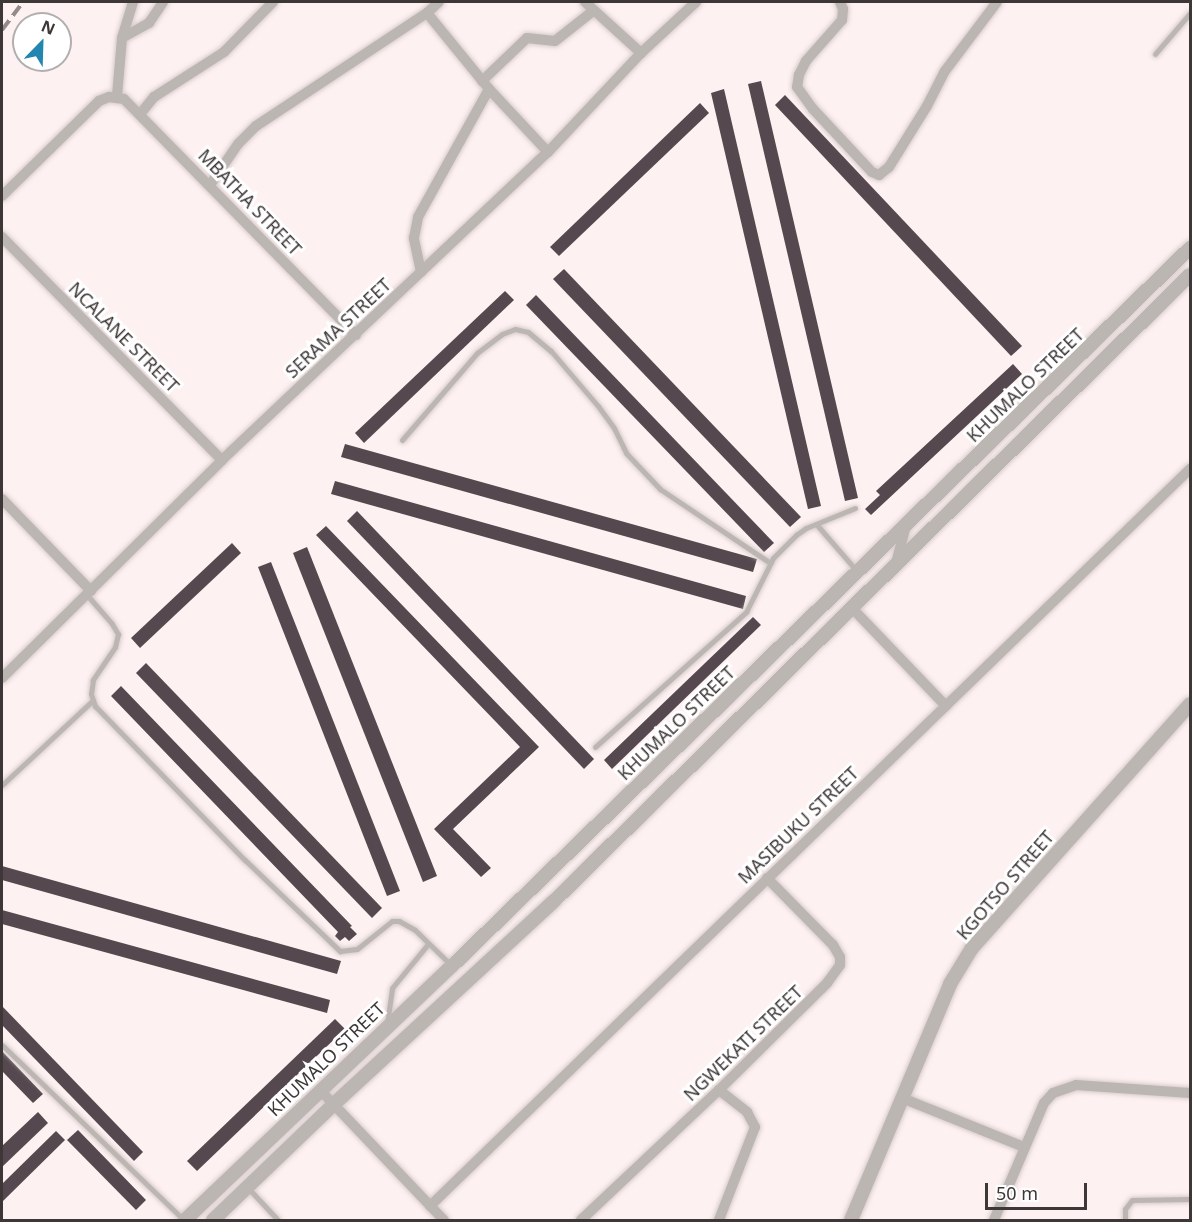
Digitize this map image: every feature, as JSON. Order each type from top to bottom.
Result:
[{"type":"street","points":[[2,196],[99,101],[117,96],[122,38],[133,2]]},
{"type":"street","points":[[122,38],[149,23],[164,2]]},
{"type":"street","points":[[141,113],[154,97],[224,52],[273,2]]},
{"type":"street","points":[[210,184],[242,139],[256,126],[427,13],[439,2]]},
{"type":"street","points":[[585,2],[642,53]]},
{"type":"street","name":"SERAMA STREET","points":[[2,678],[222,460],[548,152],[642,53],[696,2]]},
{"type":"street","points":[[840,2],[843,9],[842,20],[806,61],[798,75],[797,87],[813,109],[872,172],[879,175],[889,168],[945,72],[997,2]]},
{"type":"street","points":[[421,272],[414,238],[418,217],[485,85],[527,38],[555,41],[593,11]]},
{"type":"street","points":[[427,13],[485,85],[548,152]]},
{"type":"street","name":"MBATHA STREET","points":[[117,96],[141,113],[356,335]]},
{"type":"street","name":"NCALANE STREET","points":[[2,237],[222,460]]},
{"type":"street","name":"KHUMALO STREET","points":[[185,1220],[387,1025],[452,966],[1191,248]]},
{"type":"street","name":"KHUMALO STREET","points":[[213,1221],[334,1104],[554,901],[1191,275]]},
{"type":"street","name":"MASIBUKU STREET","points":[[430,1206],[1191,469]]},
{"type":"street","points":[[2,499],[89,593]]},
{"type":"street","points":[[896,563],[906,524]]},
{"type":"street","points":[[851,607],[946,706]]},
{"type":"street","name":"KGOTSO STREET","points":[[851,1221],[950,984],[972,948],[1191,704]]},
{"type":"street","name":"NGWEKATI STREET","points":[[580,1221],[718,1090],[827,982],[840,965],[840,957],[833,945],[767,878]]},
{"type":"street","points":[[994,1221],[1044,1103],[1062,1088],[1076,1085],[1191,1093]]},
{"type":"street","points":[[320,1090],[444,1221]]},
{"type":"street","points":[[718,1090],[747,1112],[755,1127],[719,1221]]},
{"type":"street","points":[[902,1098],[1024,1147]]},
{"type":"lane","points":[[1155,54],[1191,13]]},
{"type":"lane","points":[[402,440],[477,353],[502,334],[515,329],[528,332],[551,351],[590,396],[614,428],[626,453],[660,489],[770,564]]},
{"type":"lane","points":[[595,747],[746,612],[770,564],[796,536],[855,508]]},
{"type":"lane","points":[[817,525],[857,572]]},
{"type":"lane","points":[[2,785],[92,701],[93,680],[115,648],[118,634],[89,593]]},
{"type":"lane","points":[[92,701],[245,860],[334,948],[351,951],[392,921],[399,921],[410,925],[452,966]]},
{"type":"lane","points":[[387,1025],[392,988],[428,944]]},
{"type":"lane","points":[[2,1044],[185,1220]]},
{"type":"lane","points":[[248,1187],[278,1221]]},
{"type":"lane","points":[[1125,1221],[1125,1209],[1132,1200],[1191,1199]]},
{"type":"building","points":[[761,81],[858,498],[845,501],[748,84]]},
{"type":"building","points":[[724,89],[821,506],[808,509],[711,93]]},
{"type":"building","points":[[785,95],[1022,346],[1011,356],[775,105]]},
{"type":"building","points":[[700,103],[709,113],[559,256],[550,247]]},
{"type":"building","points":[[564,269],[801,517],[790,527],[553,279]]},
{"type":"building","points":[[505,291],[514,300],[364,443],[355,433]]},
{"type":"building","points":[[536,295],[774,543],[764,552],[526,305]]},
{"type":"building","points":[[1013,364],[1022,374],[871,515],[865,509],[880,495],[876,491]]},
{"type":"building","points":[[345,444],[757,559],[753,572],[341,457]]},
{"type":"building","points":[[335,481],[746,596],[743,609],[331,494]]},
{"type":"building","points":[[357,511],[594,759],[584,769],[347,521]]},
{"type":"building","points":[[326,526],[539,747],[453,829],[491,868],[481,877],[434,829],[520,747],[316,535]]},
{"type":"building","points":[[232,543],[241,553],[140,648],[131,638]]},
{"type":"building","points":[[307,547],[437,876],[423,882],[293,553]]},
{"type":"building","points":[[271,562],[400,891],[387,896],[258,567]]},
{"type":"building","points":[[753,617],[761,625],[612,769],[604,760]]},
{"type":"building","points":[[146,663],[382,908],[372,918],[136,673]]},
{"type":"building","points":[[121,686],[352,926],[350,927],[357,934],[349,941],[345,937],[340,941],[335,936],[338,932],[111,696]]},
{"type":"building","points":[[2,866],[341,961],[337,974],[2,880]]},
{"type":"building","points":[[2,910],[330,1000],[327,1013],[2,924]]},
{"type":"building","points":[[2,1006],[143,1152],[134,1161],[2,1025]]},
{"type":"building","points":[[335,1019],[345,1029],[197,1171],[187,1161]]},
{"type":"building","points":[[2,1051],[43,1094],[33,1103],[2,1071]]},
{"type":"building","points":[[38,1112],[48,1123],[2,1167],[2,1146]]},
{"type":"building","points":[[78,1130],[146,1200],[136,1210],[67,1140]]},
{"type":"building","points":[[56,1131],[65,1140],[2,1202],[2,1184]]},
{"type":"railway","points":[[2,30],[23,2]]}]
